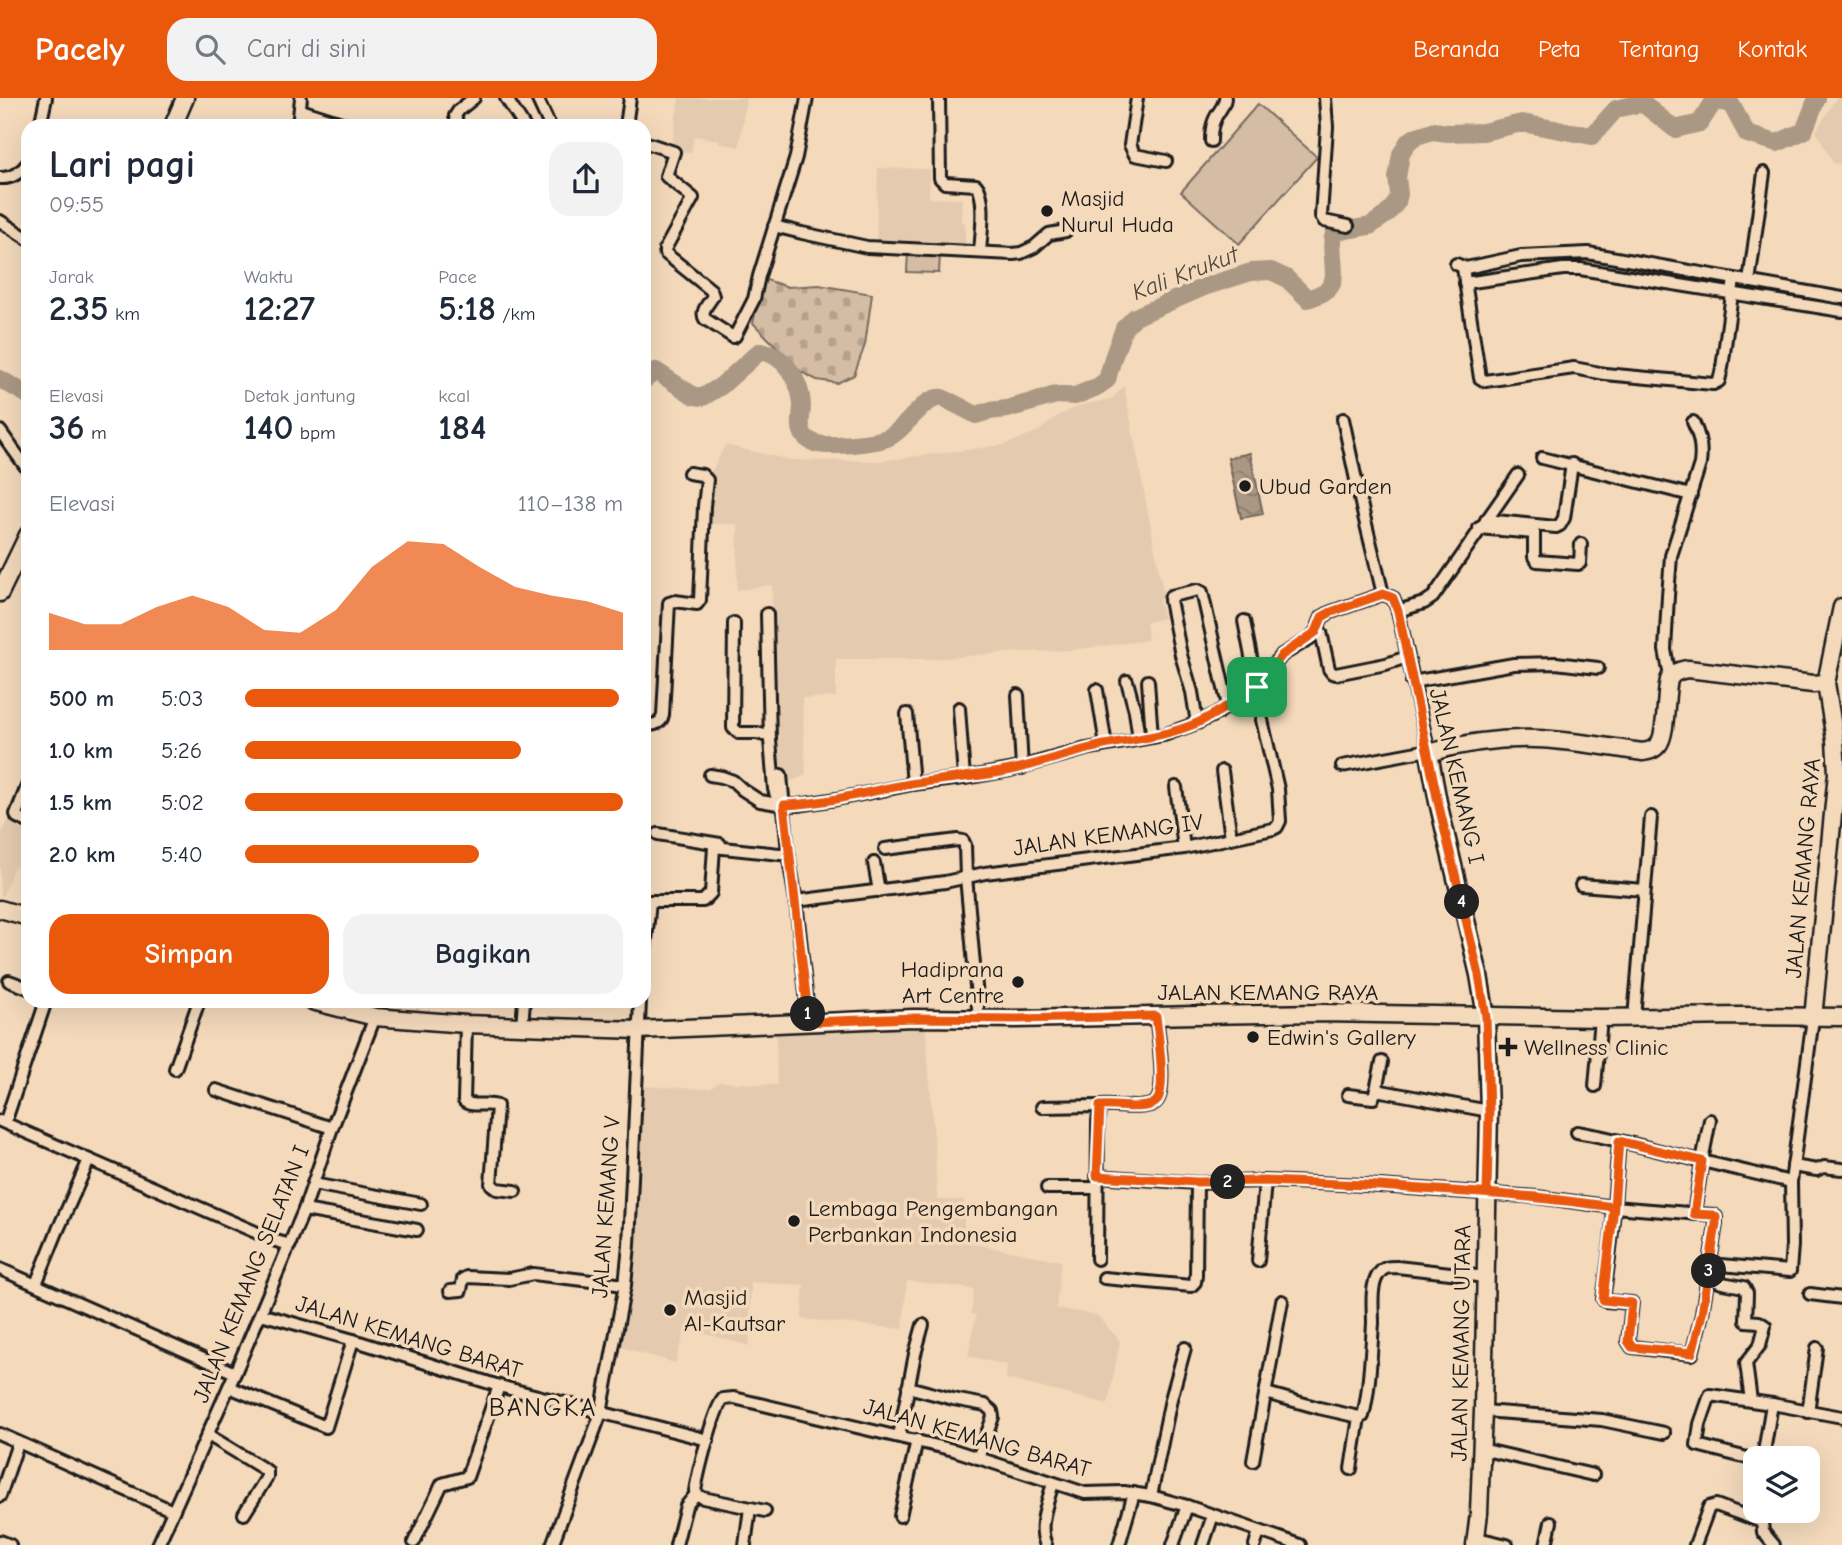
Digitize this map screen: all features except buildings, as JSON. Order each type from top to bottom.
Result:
[{"type":"street","points":[[42,119],[46,98]]},
{"type":"street","points":[[176,119],[185,98]]},
{"type":"street","points":[[456,119],[459,110],[474,98]]},
{"type":"street","points":[[506,98],[520,119]]},
{"type":"street","points":[[537,98],[547,119]]},
{"type":"street","points":[[627,119],[630,98]]},
{"type":"street","points":[[651,144],[674,152],[666,176],[693,198],[665,253],[713,293],[703,312],[705,319],[730,336],[735,336],[754,299],[796,157],[807,98]]},
{"type":"street","points":[[939,98],[940,178],[945,183],[976,185],[979,188],[982,197],[980,252]]},
{"type":"street","points":[[1137,98],[1130,145],[1132,150],[1135,155],[1166,161]]},
{"type":"street","points":[[1211,141],[1214,119],[1225,103],[1225,98]]},
{"type":"street","points":[[1325,98],[1327,127],[1321,216],[1324,221],[1348,226]]},
{"type":"street","points":[[300,104],[335,119]]},
{"type":"street","points":[[0,178],[10,178],[21,169]]},
{"type":"street","points":[[1749,282],[1764,173]]},
{"type":"street","points":[[0,221],[21,234]]},
{"type":"street","points":[[774,226],[867,247],[1021,253],[1034,247],[1049,234],[1066,231]]},
{"type":"street","points":[[1734,279],[1722,368],[1719,380],[1713,384],[1605,374],[1574,368],[1485,381],[1480,378],[1460,266],[1579,252],[1734,279],[1799,291],[1842,298]]},
{"type":"street","points":[[1465,283],[1563,268],[1580,268],[1842,311]]},
{"type":"street","points":[[1797,304],[1799,291]]},
{"type":"street","points":[[1343,419],[1383,594]]},
{"type":"street","points":[[1342,766],[1492,740],[1553,740],[1643,752],[1656,748],[1663,736],[1670,676],[1665,650],[1671,556],[1702,450],[1700,436],[1693,422]]},
{"type":"street","points":[[0,431],[21,460]]},
{"type":"street","points":[[1542,458],[1691,495]]},
{"type":"street","points":[[1483,524],[1560,525],[1564,518],[1572,464]]},
{"type":"street","points":[[651,725],[662,721],[663,715],[669,603],[675,601],[697,604],[700,600],[707,480],[702,475],[689,473]]},
{"type":"street","points":[[710,775],[733,781],[760,801],[781,805],[837,799],[913,783],[1022,768],[1106,745],[1164,735],[1197,723],[1257,687],[1282,655],[1316,632],[1322,617],[1331,612],[1383,594],[1393,598],[1398,611],[1428,602],[1518,475]]},
{"type":"street","points":[[1483,524],[1534,533],[1534,557],[1537,561],[1578,564],[1581,544]]},
{"type":"street","points":[[0,593],[21,550]]},
{"type":"street","points":[[1197,723],[1171,596],[1198,590],[1202,592],[1228,706]]},
{"type":"street","name":"JALAN KEMANG RAYA","points":[[340,1008],[375,1017],[466,1024],[638,1030],[913,1018],[1332,1013],[1486,1017],[1813,1018],[1836,773],[1838,740],[1832,674],[1842,607]]},
{"type":"street","name":"JALAN KEMANG I","points":[[1398,611],[1486,1017]]},
{"type":"street","points":[[767,614],[770,740],[774,789],[781,805]]},
{"type":"street","points":[[1244,621],[1257,687]]},
{"type":"street","points":[[734,623],[733,728],[739,733],[765,734],[770,740]]},
{"type":"street","points":[[1321,632],[1332,673],[1386,664],[1407,657]]},
{"type":"street","points":[[1412,682],[1539,662],[1598,668]]},
{"type":"street","points":[[1670,676],[1688,669],[1813,684],[1832,674]]},
{"type":"street","points":[[1127,681],[1139,739]]},
{"type":"street","points":[[1148,681],[1152,737]]},
{"type":"street","points":[[1097,690],[1106,745]]},
{"type":"street","points":[[1018,695],[1022,768]]},
{"type":"street","points":[[959,708],[964,778]]},
{"type":"street","points":[[907,714],[913,783]]},
{"type":"street","points":[[1231,838],[1273,829],[1279,825],[1278,789],[1262,720]]},
{"type":"street","name":"JALAN KEMANG IV","points":[[796,901],[945,882],[985,873],[1184,848],[1231,838],[1222,771]]},
{"type":"street","points":[[781,775],[781,805],[796,901],[809,1022]]},
{"type":"street","points":[[1176,787],[1184,848]]},
{"type":"street","points":[[21,802],[16,814],[21,819]]},
{"type":"street","points":[[1634,1018],[1651,817]]},
{"type":"street","points":[[658,834],[788,854]]},
{"type":"street","points":[[885,849],[963,841],[967,852],[966,877],[979,1019]]},
{"type":"street","points":[[651,901],[703,901],[711,893],[714,847],[788,854]]},
{"type":"street","points":[[874,863],[878,891]]},
{"type":"street","points":[[1581,885],[1644,890]]},
{"type":"street","points":[[0,909],[21,915]]},
{"type":"street","points":[[9,981],[21,985]]},
{"type":"street","points":[[43,1008],[2,1122],[289,1245]]},
{"type":"street","points":[[175,1069],[197,1008]]},
{"type":"street","points":[[522,1026],[523,1008]]},
{"type":"street","name":"JALAN KEMANG V","points":[[552,1545],[601,1413],[625,1284],[640,1008]]},
{"type":"street","points":[[1042,1107],[1153,1105],[1161,1093],[1156,1016]]},
{"type":"street","name":"JALAN KEMANG SELATAN I","points":[[158,1545],[236,1373],[304,1210],[375,1017]]},
{"type":"street","name":"JALAN KEMANG UTARA","points":[[1476,1541],[1486,1277],[1489,1111],[1486,1017]]},
{"type":"street","points":[[1709,1264],[1790,1271],[1791,1182],[1813,1018],[1842,1017]]},
{"type":"street","points":[[1595,1086],[1601,1018]]},
{"type":"street","points":[[466,1024],[464,1101],[469,1105],[497,1106],[491,1184],[494,1188],[515,1191]]},
{"type":"street","points":[[1348,1096],[1373,1098],[1382,1062]]},
{"type":"street","points":[[216,1090],[332,1128]]},
{"type":"street","points":[[1376,1090],[1489,1111]]},
{"type":"street","points":[[1097,1259],[1100,1106]]},
{"type":"street","points":[[1694,1214],[1710,1120]]},
{"type":"street","points":[[1577,1132],[1791,1182]]},
{"type":"street","points":[[1046,1188],[1097,1182],[1265,1181],[1365,1185],[1549,1198],[1614,1207],[1713,1215],[1716,1217],[1708,1278],[1692,1353],[1632,1347],[1628,1341],[1632,1303],[1603,1299],[1613,1221],[1614,1207],[1615,1189],[1619,1141]]},
{"type":"street","points":[[36,1284],[89,1160]]},
{"type":"street","points":[[1793,1166],[1817,1170],[1824,1167],[1842,1169]]},
{"type":"street","points":[[1258,1261],[1265,1181]]},
{"type":"street","points":[[1104,1278],[1191,1286],[1195,1282],[1197,1182]]},
{"type":"street","points":[[313,1184],[421,1204]]},
{"type":"street","points":[[304,1210],[417,1230]]},
{"type":"street","points":[[1266,1392],[1319,1408],[1363,1416],[1371,1351],[1374,1289],[1380,1271],[1387,1267],[1397,1267],[1486,1277]]},
{"type":"street","points":[[0,1269],[236,1373]]},
{"type":"street","points":[[450,1291],[461,1290],[463,1279],[467,1277],[509,1279],[528,1274],[625,1284]]},
{"type":"street","points":[[1708,1278],[1744,1287],[1747,1293],[1746,1321],[1759,1322],[1765,1326],[1760,1345],[1746,1363],[1751,1401]]},
{"type":"street","points":[[1810,1294],[1842,1298]]},
{"type":"street","points":[[1253,1461],[1282,1301]]},
{"type":"street","name":"JALAN KEMANG BARAT","points":[[261,1314],[499,1386],[708,1440]]},
{"type":"street","points":[[899,1436],[923,1325]]},
{"type":"street","points":[[229,1387],[326,1427],[353,1340]]},
{"type":"street","points":[[1151,1496],[1171,1399],[1185,1348]]},
{"type":"street","points":[[1808,1412],[1817,1348]]},
{"type":"street","points":[[414,1542],[442,1484],[467,1477],[499,1386]]},
{"type":"street","points":[[908,1387],[989,1408],[993,1417],[978,1458]]},
{"type":"street","points":[[1743,1457],[1699,1446],[1697,1443],[1710,1395],[1842,1418]]},
{"type":"street","name":"JALAN KEMANG BARAT","points":[[676,1545],[686,1506],[696,1494],[697,1478],[718,1405],[723,1399],[730,1398],[917,1440],[1085,1493],[1124,1492],[1151,1496],[1300,1545]]},
{"type":"street","points":[[1765,1446],[1772,1404]]},
{"type":"street","points":[[1483,1411],[1602,1420],[1664,1433]]},
{"type":"street","points":[[1351,1469],[1359,1417]]},
{"type":"street","points":[[0,1434],[173,1511]]},
{"type":"street","points":[[208,1435],[267,1471],[267,1477],[243,1514]]},
{"type":"street","points":[[900,1516],[917,1440]]},
{"type":"street","points":[[0,1496],[18,1443]]},
{"type":"street","points":[[1481,1449],[1593,1475]]},
{"type":"street","points":[[1046,1545],[1043,1527],[1053,1483]]},
{"type":"street","points":[[1119,1545],[1134,1493]]},
{"type":"street","points":[[696,1494],[703,1498],[765,1511]]},
{"type":"street","points":[[1695,1545],[1709,1507],[1716,1505],[1762,1522],[1763,1532],[1774,1545]]},
{"type":"street","points":[[1174,1545],[1187,1506]]},
{"type":"street","points":[[745,1545],[750,1508]]},
{"type":"street","points":[[1203,1545],[1213,1515]]},
{"type":"street","points":[[1546,1545],[1551,1522]]},
{"type":"street","points":[[1255,1545],[1259,1531]]},
{"type":"street","points":[[0,1541],[10,1545]]},
{"type":"street","points":[[1476,1541],[1507,1545]]},
{"type":"shaded area","points":[[679,98],[746,98],[739,147],[694,136],[691,153],[671,150]]},
{"type":"shaded area","points":[[1836,98],[1842,98],[1842,164],[1833,163],[1816,131]]},
{"type":"shaded area","points":[[878,168],[930,169],[929,198],[962,199],[961,222],[965,223],[965,245],[921,243],[920,247],[876,246]]},
{"type":"shaded area","points":[[1124,386],[1164,597],[1159,601],[1164,618],[1146,622],[1148,640],[1071,650],[931,659],[836,659],[836,697],[802,698],[806,775],[775,788],[772,585],[737,590],[738,524],[708,524],[709,474],[725,445],[790,460],[880,461],[1004,445],[1039,431],[1056,417],[1079,406],[1113,398]]},
{"type":"shaded area","points":[[8,820],[21,825],[21,868],[14,866],[3,896],[0,895],[0,837]]},
{"type":"shaded area","name":"Lembaga Pengembangan Perbankan Indonesia","points":[[925,1021],[937,1200],[964,1200],[964,1242],[1061,1261],[1056,1308],[1097,1315],[1120,1341],[1108,1404],[1006,1379],[1007,1365],[968,1356],[976,1315],[971,1314],[974,1289],[917,1282],[907,1281],[903,1329],[802,1319],[804,1285],[751,1282],[749,1346],[686,1328],[675,1363],[614,1345],[636,1086],[706,1089],[719,1082],[777,1085],[776,1028]]},
{"type":"green space","points":[[1258,104],[1317,157],[1239,244],[1181,192]]},
{"type":"green space","points":[[908,252],[940,253],[939,273],[907,272]]},
{"type":"green space","points":[[763,279],[788,287],[819,285],[872,294],[865,345],[854,375],[837,383],[817,380],[801,372],[753,323]]},
{"type":"water","name":"Ubud Garden","points":[[1250,453],[1263,514],[1241,518],[1228,458]]},
{"type":"waterway","name":"Kali Krukut","points":[[651,375],[656,371],[694,396],[703,397],[721,386],[759,352],[768,353],[783,362],[794,378],[801,396],[801,425],[806,438],[824,445],[863,443],[887,438],[921,407],[935,399],[942,398],[976,415],[1056,395],[1075,396],[1107,380],[1124,328],[1135,317],[1204,287],[1251,272],[1271,271],[1286,278],[1308,299],[1324,292],[1333,281],[1332,248],[1335,232],[1370,226],[1387,214],[1397,202],[1399,194],[1397,178],[1401,154],[1408,142],[1417,136],[1433,131],[1483,132],[1522,123],[1592,136],[1616,109],[1642,103],[1675,129],[1700,123],[1715,100],[1731,104],[1747,134],[1777,143],[1804,131],[1817,98]]},
{"type":"waterway","name":"Kali Krukut","points":[[0,379],[21,391]]},
{"type":"place","name":"Masjid Nurul Huda","points":[[1047,211]]},
{"type":"place","name":"Ubud Garden","points":[[1245,486]]},
{"type":"place","name":"Hadiprana Art Centre","points":[[1018,982]]},
{"type":"place","name":"Edwin's Gallery","points":[[1253,1037]]},
{"type":"place","name":"Wellness Clinic","points":[[1508,1047]]},
{"type":"place","name":"Lembaga Pengembangan Perbankan Indonesia","points":[[794,1221]]},
{"type":"place","name":"Masjid Al-Kautsar","points":[[670,1310]]},
{"type":"district","name":"BANGKA","points":[[543,1408]]},
{"type":"route","points":[[1257,687],[1216,714],[1164,735],[1106,745],[988,775],[913,783],[837,799],[784,805],[809,1022],[913,1018],[1156,1016],[1161,1093],[1158,1101],[1145,1107],[1100,1106],[1097,1176],[1197,1182],[1265,1181],[1365,1185],[1475,1192],[1487,1193],[1537,1197],[1614,1207],[1603,1300],[1632,1303],[1628,1341],[1632,1347],[1691,1354],[1702,1314],[1716,1224],[1716,1217],[1713,1215],[1694,1214],[1702,1161],[1619,1141],[1614,1207],[1487,1193],[1489,1111],[1486,1017],[1479,975],[1393,598],[1383,594],[1322,617],[1316,632],[1282,655],[1257,687]]}]
